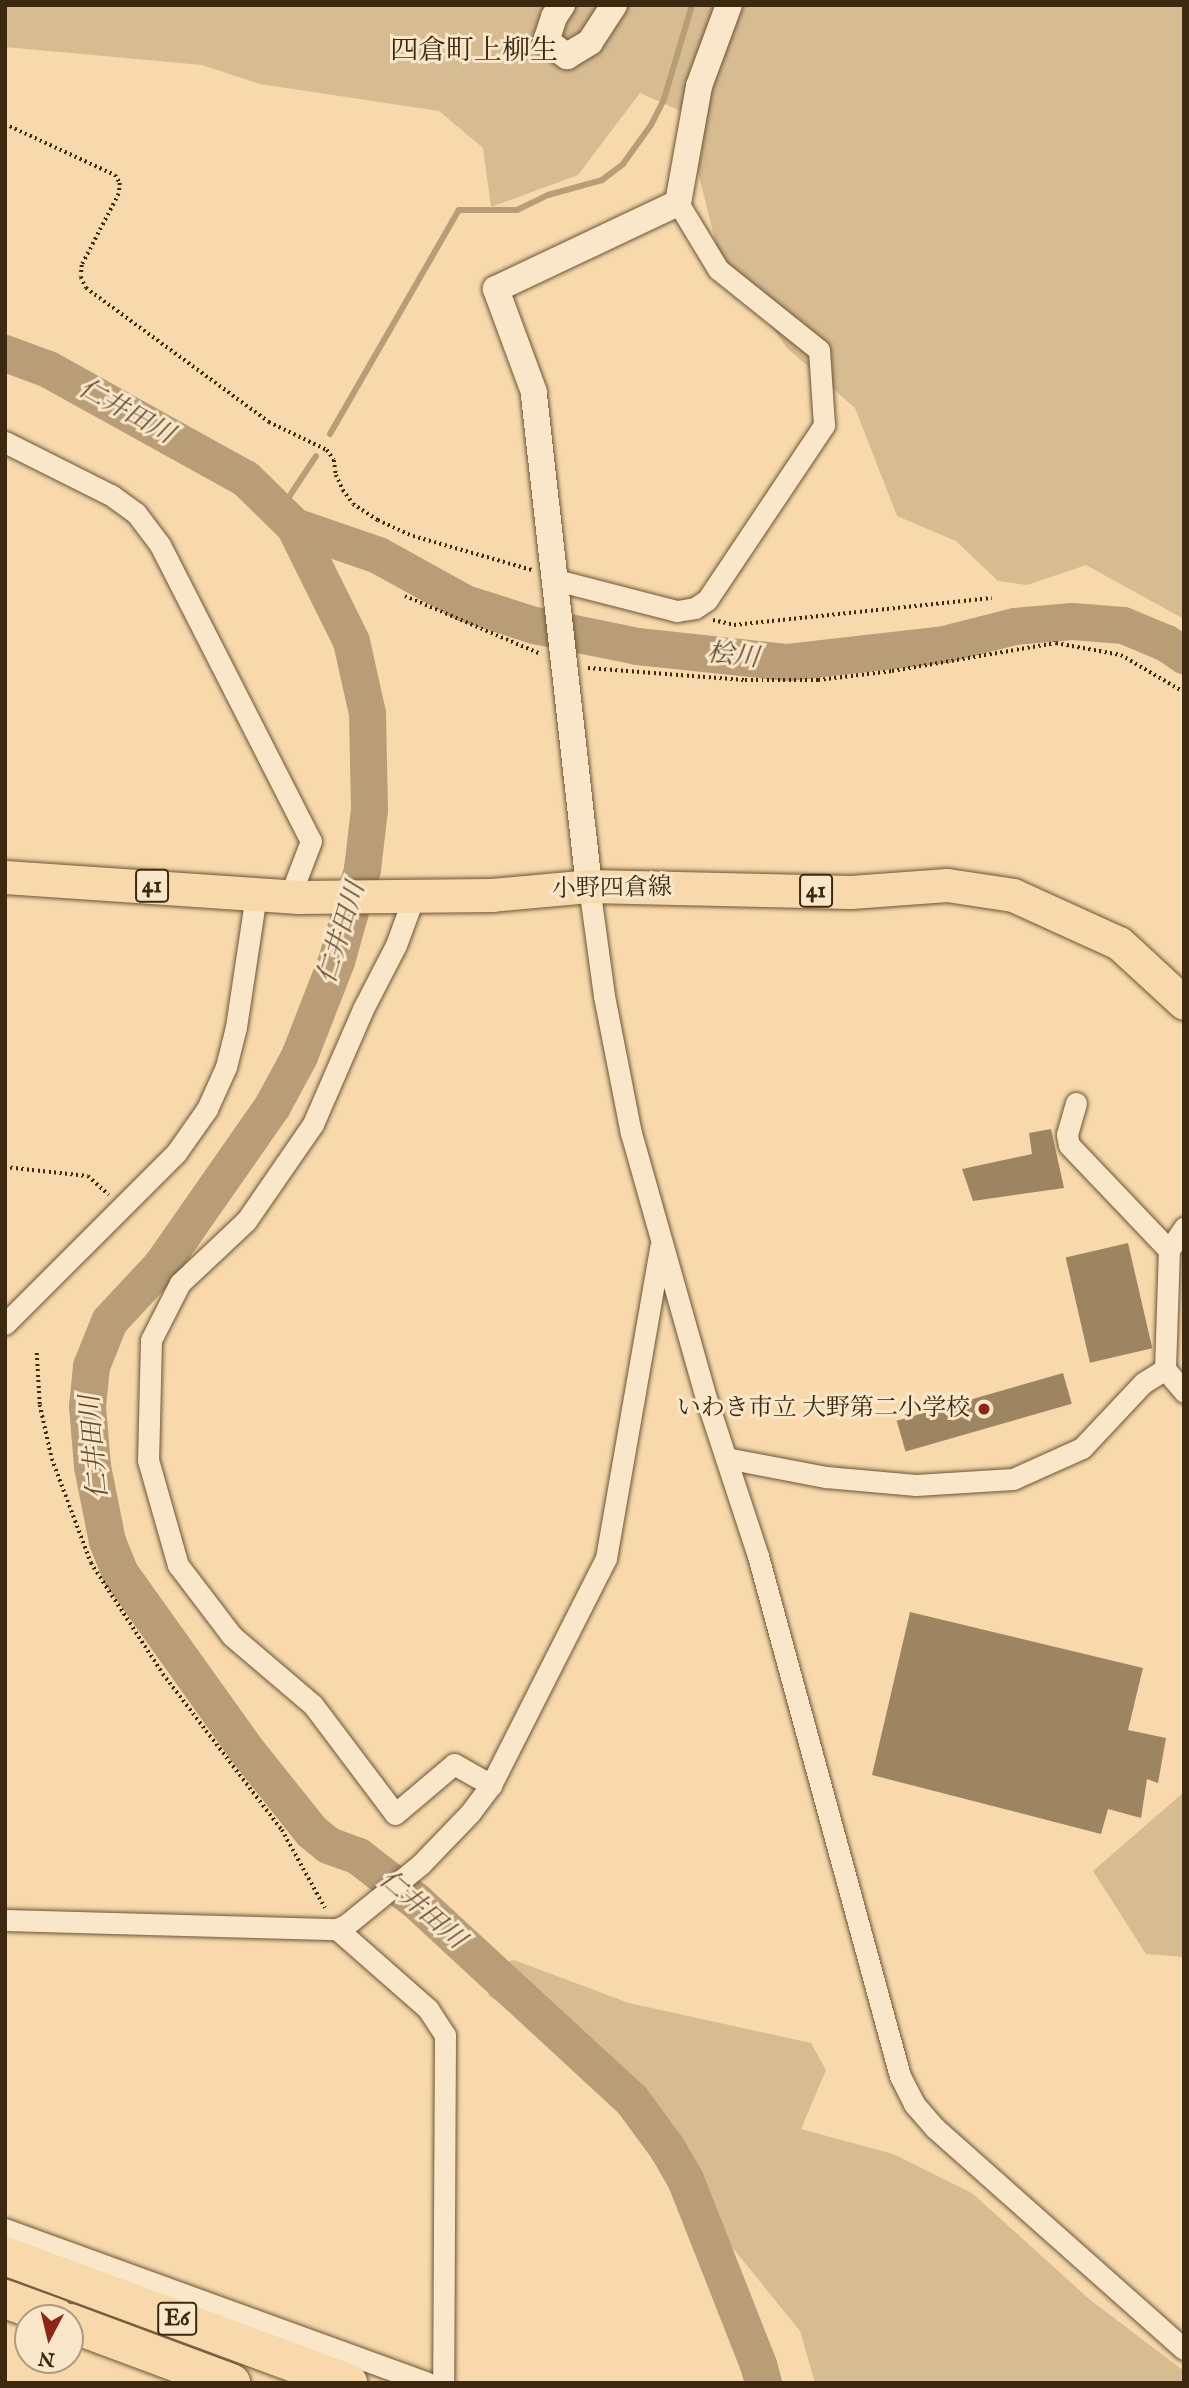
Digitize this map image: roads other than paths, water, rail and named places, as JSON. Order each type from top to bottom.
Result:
[{"type":"highway","name":"E6","points":[[5,2256],[348,2383]]},
{"type":"highway","name":"E6","points":[[84,2328],[231,2383]]},
{"type":"main road","name":"小野四倉線","points":[[5,877],[294,896],[491,895],[589,886],[850,892],[947,885],[1013,895],[1119,943],[1184,1003]]},
{"type":"street","points":[[562,5],[554,16],[546,41],[567,56],[590,43],[614,5]]},
{"type":"street","points":[[556,580],[677,611],[695,608],[707,600],[824,425],[819,350],[718,269],[678,204],[699,86],[729,5]]},
{"type":"street","points":[[678,204],[496,289],[534,392],[589,886],[604,996],[631,1133],[707,1401],[758,1556],[900,2076],[914,2104],[935,2127],[1184,2349]]},
{"type":"street","points":[[5,442],[111,495],[136,513],[160,545],[311,842],[294,896]]},
{"type":"street","points":[[5,1324],[119,1207],[176,1153],[207,1109],[226,1068],[236,1027],[256,894]]},
{"type":"street","points":[[414,896],[396,945],[363,1009],[313,1124],[246,1221],[180,1283],[151,1340],[148,1460],[178,1565],[232,1636],[313,1705],[394,1814],[454,1764],[491,1785]]},
{"type":"street","points":[[1076,1103],[1067,1135],[1069,1145],[1170,1250]]},
{"type":"street","points":[[1184,1228],[1170,1250],[1165,1369],[1184,1392]]},
{"type":"street","points":[[5,1920],[341,1927],[421,1864],[470,1813],[491,1785],[606,1558],[661,1240]]},
{"type":"street","points":[[726,1458],[826,1477],[916,1485],[1013,1479],[1082,1448],[1143,1383],[1165,1369]]},
{"type":"street","points":[[341,1927],[428,2009],[445,2035],[443,2383]]},
{"type":"street","points":[[5,2229],[427,2383]]},
{"type":"waterway","points":[[330,434],[459,210],[517,210],[548,195],[602,180],[623,164],[651,125],[664,99],[692,5]]},
{"type":"waterway","name":"仁井田川","points":[[5,353],[48,369],[245,478],[294,526],[351,641],[367,713],[369,809],[362,869],[336,961],[299,1056],[272,1106],[161,1265],[109,1321],[91,1366],[87,1406],[92,1466],[107,1541],[120,1573],[244,1747],[311,1831],[328,1845],[358,1856],[415,1900],[631,2099],[667,2148],[685,2179],[758,2364],[763,2383]]},
{"type":"waterway","points":[[279,512],[316,456]]},
{"type":"waterway","name":"桧川","points":[[294,526],[378,555],[465,603],[534,625],[637,646],[787,662],[944,644],[1014,626],[1072,621],[1123,625],[1166,643],[1184,655]]},
{"type":"place","name":"いわき市立 大野第二小学校","points":[[984,1409]]},
{"type":"district","name":"四倉町上柳生","points":[[474,52]]}]
